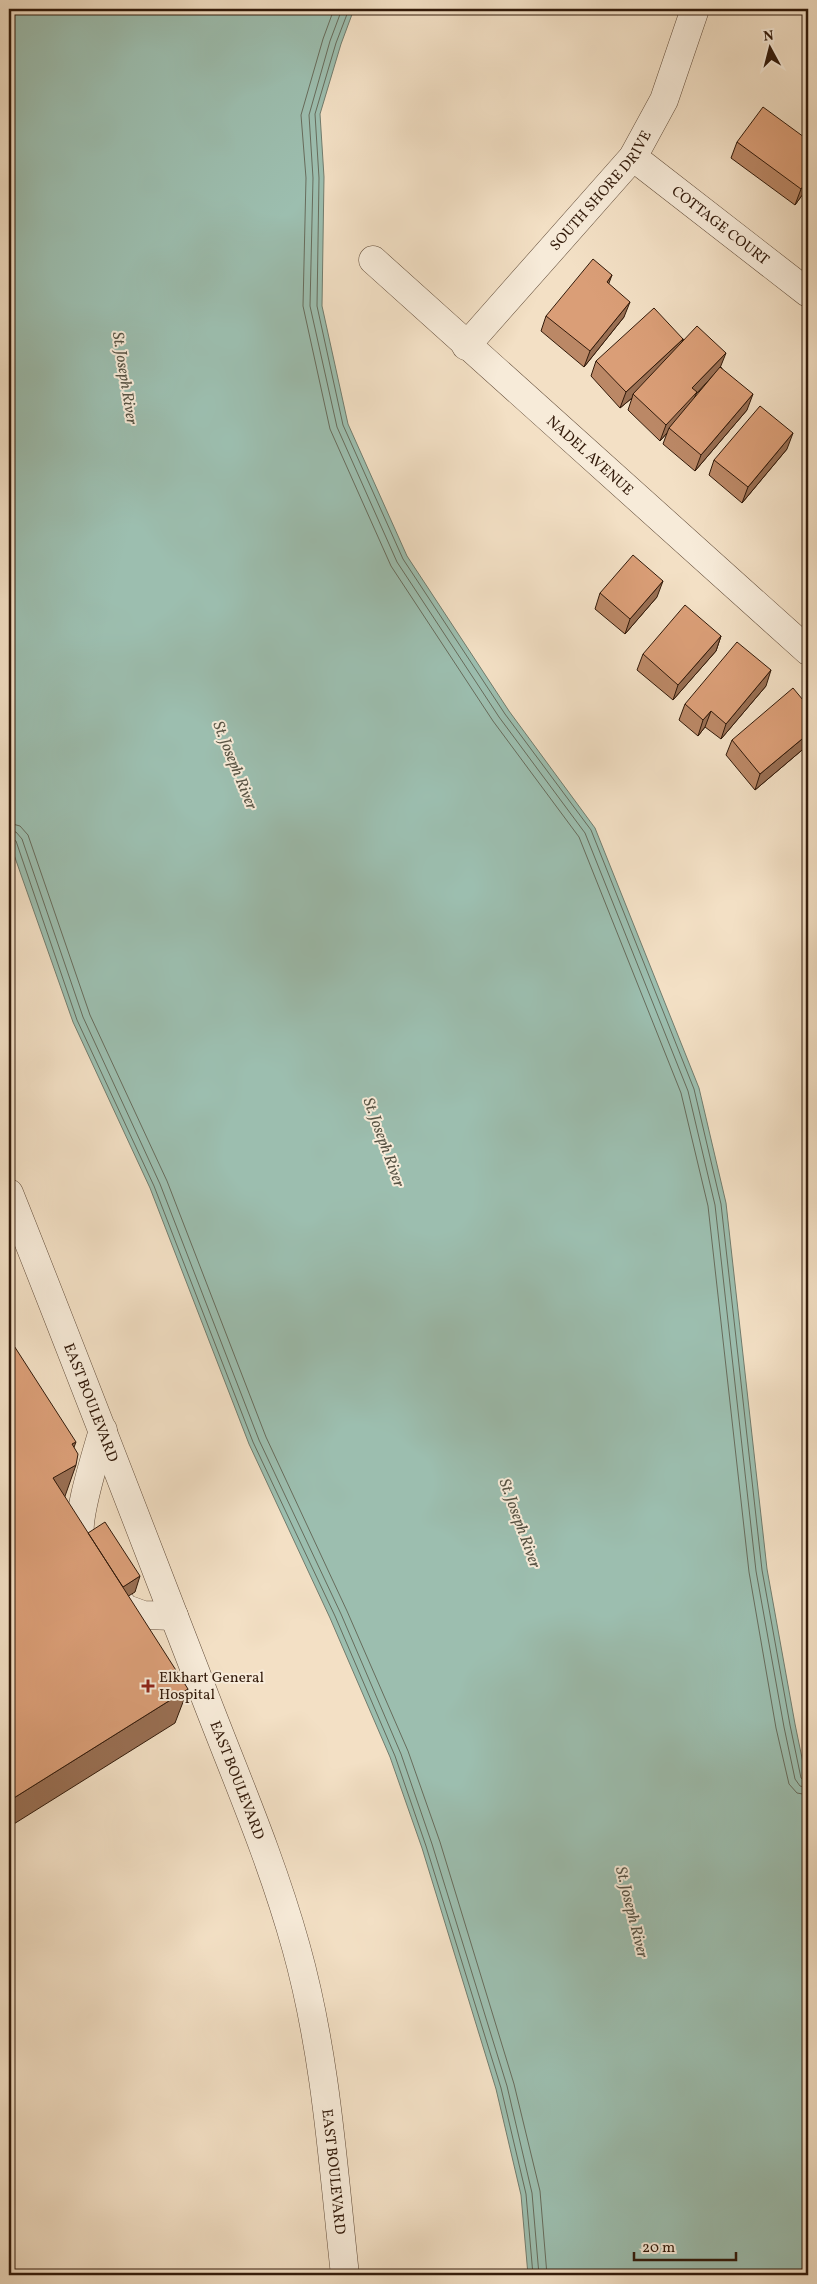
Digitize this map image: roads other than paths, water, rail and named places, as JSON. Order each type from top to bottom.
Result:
[{"type":"street","name":"SOUTH SHORE DRIVE","points":[[466,346],[634,157],[664,100],[695,9]]},
{"type":"street","name":"COTTAGE COURT","points":[[634,157],[808,293]]},
{"type":"street","name":"NADEL AVENUE","points":[[373,260],[466,346],[808,652]]},
{"type":"street","name":"EAST BOULEVARD","points":[[9,1193],[248,1805],[297,1948],[312,2016],[328,2116],[345,2275]]},
{"type":"street","points":[[103,1430],[84,1501],[80,1528],[81,1538],[124,1608],[143,1615],[174,1616]]},
{"type":"water","name":"St. Joseph River","points":[[9,9],[354,9],[341,44],[320,114],[324,177],[322,306],[348,424],[407,556],[509,711],[595,828],[699,1088],[726,1203],[767,1569],[808,1787],[808,2275],[528,2275],[521,2195],[496,2089],[422,1848],[390,1757],[330,1618],[249,1444],[150,1188],[73,1022],[13,852],[9,831]]},
{"type":"place","name":"Elkhart General Hospital","points":[[148,1686]]}]
